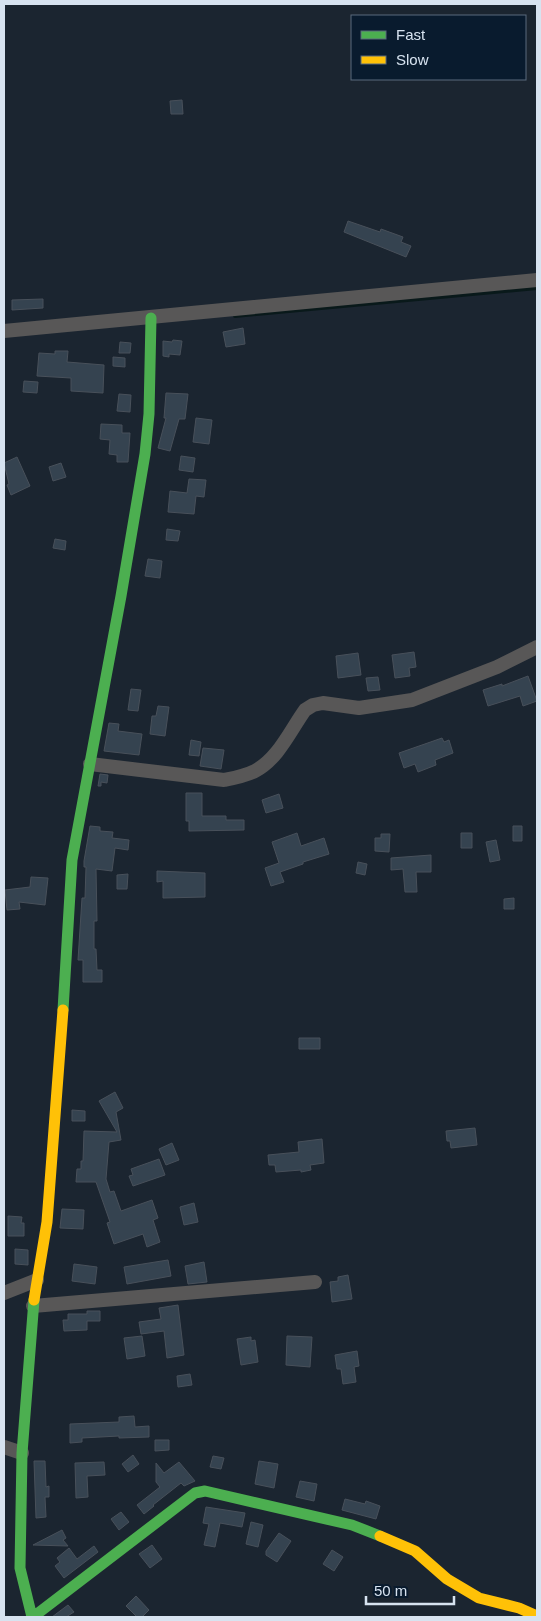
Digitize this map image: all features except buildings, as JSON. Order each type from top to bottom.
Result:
[{"type":"street","points":[[4,331],[537,280]]},
{"type":"street","points":[[151,318],[152,367],[145,454],[72,860],[47,1222],[33,1306],[22,1453],[20,1568],[33,1617],[183,1500],[195,1493],[205,1491],[352,1525],[415,1551],[447,1578],[479,1598],[519,1608],[537,1616]]},
{"type":"street","points":[[90,764],[224,780],[239,777],[254,772],[270,761],[305,710],[313,705],[323,703],[358,708],[412,700],[497,668],[537,647]]},
{"type":"street","points":[[4,1293],[37,1280]]},
{"type":"street","points":[[33,1306],[315,1282]]},
{"type":"street","points":[[4,1447],[22,1453]]},
{"type":"waterway","points":[[235,316],[537,288]]},
{"type":"traffic: fast","points":[[63,1010],[72,860],[121,596],[145,454],[149,414],[151,318]]},
{"type":"traffic: fast","points":[[32,1617],[20,1568],[22,1453],[34,1300]]},
{"type":"traffic: fast","points":[[33,1617],[195,1493],[205,1491],[352,1525],[380,1536]]},
{"type":"traffic: slow","points":[[34,1300],[47,1222],[63,1010]]},
{"type":"traffic: slow","points":[[380,1536],[415,1551],[447,1579],[479,1598],[519,1608],[537,1616]]}]
